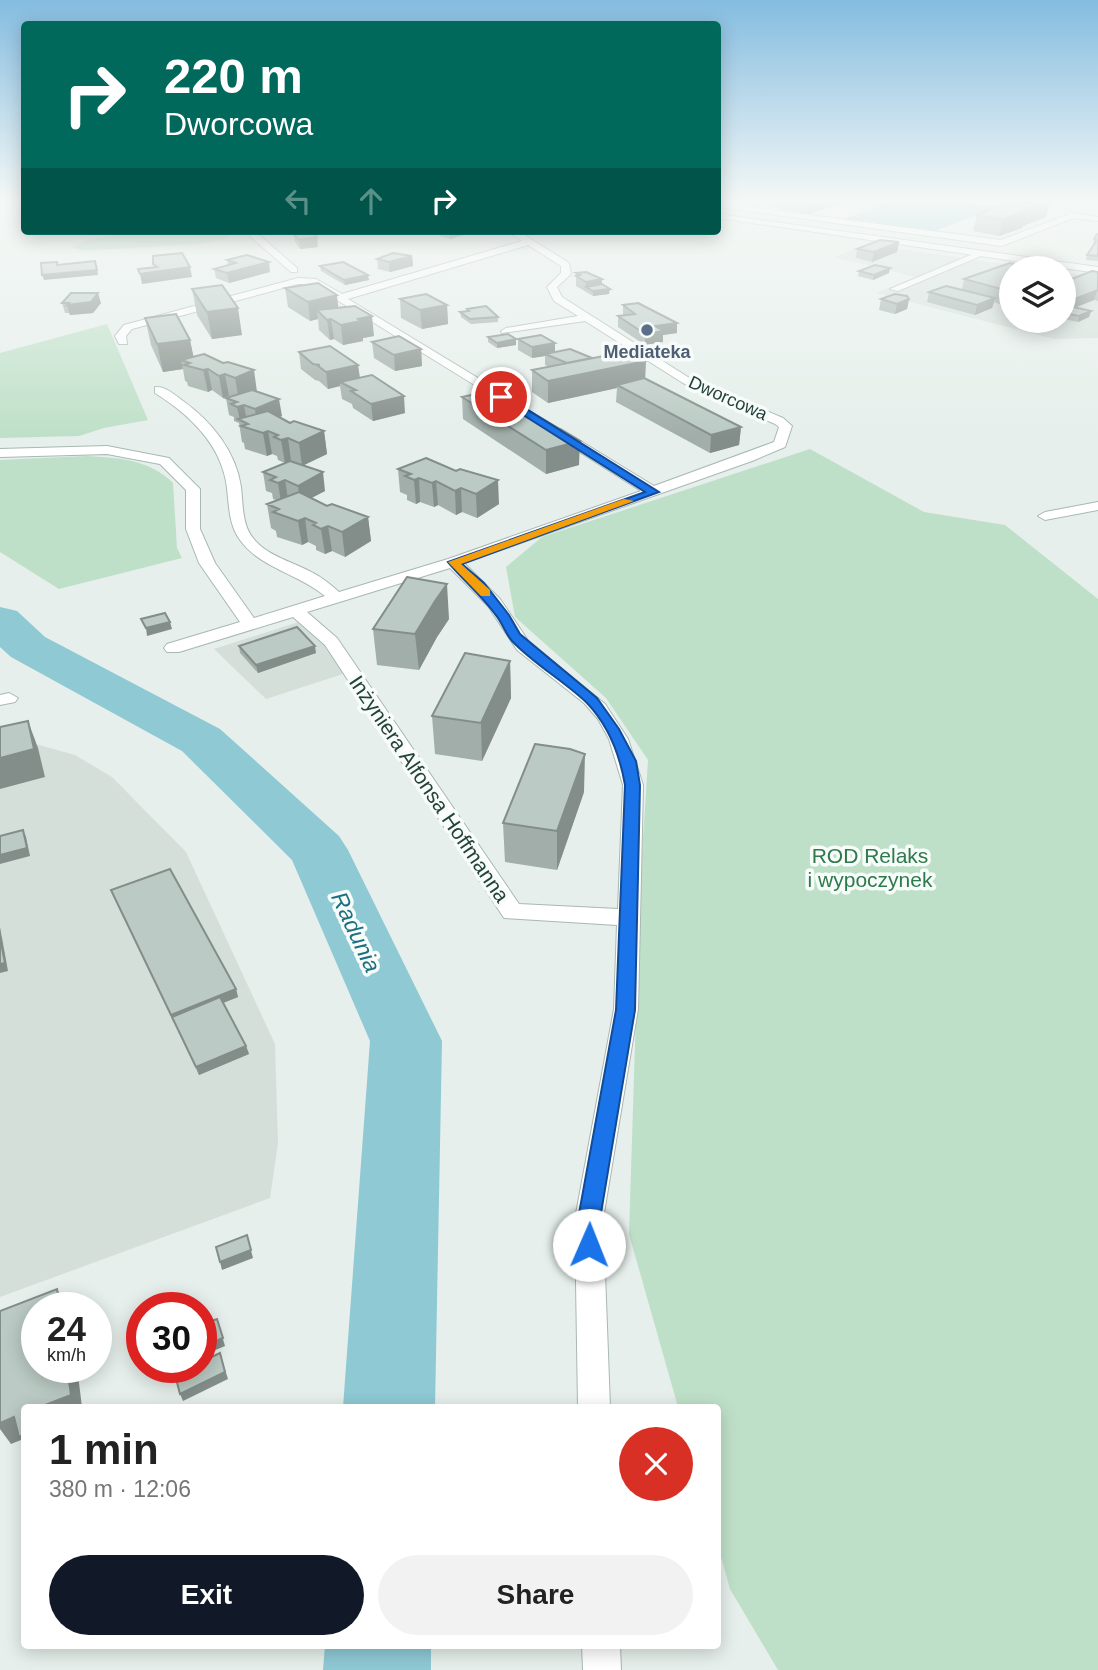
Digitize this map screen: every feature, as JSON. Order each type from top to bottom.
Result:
[{"type":"street","points":[[340,298],[401,280]]},
{"type":"street","name":"Dworcowa","points":[[173,648],[453,562],[653,492],[779,444],[786,426],[769,415],[687,381],[585,318],[558,299],[552,287],[560,280]]},
{"type":"street","points":[[895,289],[917,280]]},
{"type":"street","points":[[123,342],[120,336],[128,327],[298,281],[313,281],[522,411]]},
{"type":"street","points":[[506,331],[585,318]]},
{"type":"street","points":[[159,390],[187,409],[217,442],[230,469],[239,528],[250,544],[275,561],[315,580],[337,598]]},
{"type":"street","points":[[543,424],[653,492]]},
{"type":"street","points":[[0,453],[107,450],[164,461],[193,489],[193,529],[207,563],[251,625]]},
{"type":"street","points":[[1045,516],[1098,506]]},
{"type":"street","points":[[453,562],[480,586],[505,617],[514,636],[592,701],[612,729],[628,761],[633,785],[626,1010],[589,1219],[594,1404]]},
{"type":"street","name":"Inżyniera Alfonsa Hoffmanna","points":[[296,611],[331,642],[512,912],[628,917]]},
{"type":"street","points":[[601,1649],[601,1670]]},
{"type":"shaded area","points":[[909,280],[999,280],[999,325],[876,293]]},
{"type":"shaded area","points":[[1076,280],[1098,280],[1098,338],[1054,339],[1031,333],[1076,333]]},
{"type":"shaded area","points":[[305,620],[349,672],[266,699],[214,649]]},
{"type":"shaded area","points":[[0,734],[75,755],[112,777],[186,852],[275,1044],[278,1143],[270,1198],[0,1297]]},
{"type":"green space","points":[[107,324],[148,420],[104,428],[79,436],[0,438],[0,353]]},
{"type":"green space","name":"ROD Relaks i wypoczynek","points":[[810,449],[924,512],[1005,525],[1098,599],[1098,1670],[778,1670],[730,1589],[721,1557],[721,1404],[677,1404],[629,1234],[640,887],[648,760],[606,698],[515,617],[506,567],[542,537]]},
{"type":"green space","points":[[86,456],[144,464],[173,483],[177,548],[182,558],[59,589],[0,552],[0,460]]},
{"type":"building","points":[[967,280],[999,280],[999,288]]},
{"type":"building","points":[[1076,280],[1098,280],[1098,290],[1076,298]]},
{"type":"building","points":[[318,283],[337,295],[308,302],[285,288]]},
{"type":"building","points":[[602,284],[610,289],[593,291],[586,287]]},
{"type":"building","points":[[222,285],[238,308],[207,312],[192,289]]},
{"type":"building","points":[[946,286],[995,298],[977,305],[929,292]]},
{"type":"building","points":[[71,293],[98,293],[91,302],[67,305],[69,303],[62,303]]},
{"type":"building","points":[[426,294],[447,305],[420,310],[400,299]]},
{"type":"building","points":[[895,294],[907,296],[909,299],[897,304],[881,299]]},
{"type":"building","points":[[638,303],[677,323],[655,326],[664,331],[645,334],[618,316],[635,314],[623,305]]},
{"type":"building","points":[[355,306],[372,316],[341,325],[331,319],[327,320],[317,310]]},
{"type":"building","points":[[486,306],[498,317],[470,319],[460,312],[469,311],[467,309]]},
{"type":"building","points":[[1076,308],[1091,311],[1076,315]]},
{"type":"building","points":[[176,314],[190,340],[157,344],[145,318]]},
{"type":"building","points":[[508,334],[516,339],[497,343],[488,337]]},
{"type":"building","points":[[541,335],[555,343],[532,347],[518,339]]},
{"type":"building","points":[[399,336],[421,349],[394,355],[372,342]]},
{"type":"building","points":[[330,346],[358,365],[326,372],[299,352]]},
{"type":"building","points":[[570,349],[592,358],[567,363],[545,354]]},
{"type":"building","points":[[629,351],[646,361],[548,381],[532,370]]},
{"type":"building","points":[[204,354],[223,363],[254,370],[235,378],[225,374],[219,376],[208,369],[184,365],[190,363],[181,360]]},
{"type":"building","points":[[372,375],[404,396],[371,404],[351,391],[356,390],[340,382]]},
{"type":"building","points":[[644,378],[741,427],[711,435],[617,385]]},
{"type":"building","points":[[252,390],[279,399],[255,409],[244,405],[237,407],[231,404],[237,402],[226,398]]},
{"type":"building","points":[[494,390],[580,441],[546,450],[462,397]]},
{"type":"building","points":[[268,411],[290,423],[294,421],[324,431],[299,443],[288,438],[281,440],[274,437],[278,435],[268,431],[263,433],[241,426],[248,424],[238,419]]},
{"type":"building","points":[[426,458],[456,471],[460,469],[498,480],[476,494],[461,488],[455,491],[436,481],[432,483],[419,478],[414,480],[405,476],[411,474],[398,469]]},
{"type":"building","points":[[290,461],[323,472],[298,486],[285,480],[278,483],[270,480],[276,477],[263,472]]},
{"type":"building","points":[[299,492],[327,506],[332,504],[368,517],[342,532],[328,526],[321,529],[313,525],[316,523],[305,518],[298,521],[273,512],[279,509],[267,504]]},
{"type":"building","points":[[407,577],[447,584],[415,634],[373,629]]},
{"type":"building","points":[[165,613],[170,622],[146,628],[141,619]]},
{"type":"building","points":[[297,627],[315,646],[256,665],[239,646]]},
{"type":"building","points":[[465,653],[510,661],[481,723],[432,716]]},
{"type":"building","points":[[28,721],[34,749],[0,758],[0,727]]},
{"type":"building","points":[[535,744],[585,754],[557,831],[503,823]]},
{"type":"building","points":[[23,830],[27,848],[0,855],[0,836]]},
{"type":"building","points":[[170,869],[236,989],[171,1015],[111,890]]},
{"type":"building","points":[[0,938],[5,963],[0,964]]},
{"type":"building","points":[[220,997],[246,1046],[196,1067],[172,1017]]},
{"type":"building","points":[[247,1235],[251,1250],[220,1262],[216,1247]]},
{"type":"building","points":[[21,1303],[21,1383],[69,1383],[71,1395],[48,1404],[21,1404],[19,1437],[14,1417],[0,1423],[0,1311]]},
{"type":"building","points":[[217,1319],[223,1338],[217,1340]]},
{"type":"building","points":[[220,1353],[225,1372],[217,1376],[217,1354]]},
{"type":"building","points":[[177,1383],[202,1383],[180,1394]]},
{"type":"waterway","name":"Radunia","points":[[0,621],[28,647],[201,740],[318,850],[406,1041],[389,1404]]},
{"type":"waterway","name":"Radunia","points":[[377,1670],[378,1649]]},
{"type":"slow traffic","points":[[485,593],[453,562],[628,501]]},
{"type":"place","name":"Mediateka","points":[[647,330]]},
{"type":"route","points":[[501,397],[653,492],[453,562],[480,586],[505,617],[514,636],[592,701],[612,729],[628,761],[633,785],[626,1010],[589,1219],[589,1245]]}]
